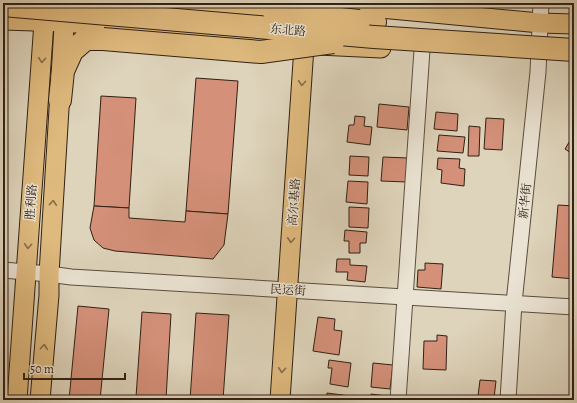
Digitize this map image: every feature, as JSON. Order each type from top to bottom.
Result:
[{"type":"highway","name":"东北路","points":[[164,3],[274,12],[375,30],[574,36]]},
{"type":"highway","points":[[322,3],[375,30]]},
{"type":"highway","name":"东北路","points":[[3,5],[375,30],[574,50]]},
{"type":"highway","points":[[60,100],[63,71],[72,51],[86,39],[104,38],[261,52],[375,30]]},
{"type":"main road","name":"胜利路","points":[[40,400],[49,295],[65,3]]},
{"type":"main road","name":"高尔基路","points":[[280,400],[308,3]]},
{"type":"main road","points":[[328,3],[422,7],[540,23],[574,24]]},
{"type":"main road","name":"胜利路","points":[[17,400],[45,12]]},
{"type":"main road","name":"东北路","points":[[3,20],[45,12],[65,22],[305,44],[574,59]]},
{"type":"street","name":"新华街","points":[[508,400],[514,303],[538,56],[541,3]]},
{"type":"street","points":[[398,400],[422,50]]},
{"type":"street","name":"民运街","points":[[3,270],[49,274],[72,278],[405,296],[574,307]]},
{"type":"building","points":[[196,78],[238,81],[228,214],[186,211]]},
{"type":"building","points":[[101,96],[136,98],[129,208],[94,206]]},
{"type":"building","points":[[379,104],[409,107],[407,130],[377,127]]},
{"type":"building","points":[[436,112],[458,114],[457,131],[434,129]]},
{"type":"building","points":[[355,116],[365,117],[364,126],[372,127],[370,145],[347,142],[349,125],[354,125]]},
{"type":"building","points":[[486,118],[504,119],[502,150],[484,149]]},
{"type":"building","points":[[469,126],[480,127],[479,156],[468,156]]},
{"type":"building","points":[[574,134],[574,155],[565,149]]},
{"type":"building","points":[[439,135],[465,137],[463,153],[437,151]]},
{"type":"building","points":[[350,156],[369,157],[368,176],[349,175]]},
{"type":"building","points":[[383,157],[409,158],[407,182],[381,181]]},
{"type":"building","points":[[438,158],[460,159],[459,168],[465,169],[464,186],[441,183],[442,170],[437,169]]},
{"type":"building","points":[[348,181],[368,182],[367,204],[346,202]]},
{"type":"building","points":[[558,205],[574,206],[574,279],[552,277]]},
{"type":"building","points":[[94,206],[129,208],[129,218],[185,222],[186,211],[228,214],[224,245],[213,259],[115,251],[103,248],[94,240],[90,228]]},
{"type":"building","points":[[349,207],[369,208],[368,228],[349,227]]},
{"type":"building","points":[[345,230],[367,232],[366,243],[360,243],[360,253],[349,253],[349,241],[344,241]]},
{"type":"building","points":[[337,259],[350,259],[350,265],[367,266],[365,282],[347,280],[348,272],[336,272]]},
{"type":"building","points":[[425,263],[443,264],[441,289],[417,287],[418,270],[425,270]]},
{"type":"building","points":[[78,306],[109,309],[100,400],[69,400]]},
{"type":"building","points":[[142,312],[171,314],[166,399],[136,397]]},
{"type":"building","points":[[196,313],[229,315],[223,400],[190,400]]},
{"type":"building","points":[[318,317],[335,319],[334,330],[342,331],[339,355],[313,351]]},
{"type":"building","points":[[437,335],[447,336],[446,370],[423,369],[424,341],[437,341]]},
{"type":"building","points":[[329,360],[351,363],[348,387],[330,384],[332,368],[328,368]]},
{"type":"building","points":[[373,363],[393,365],[390,389],[371,387]]},
{"type":"building","points":[[480,380],[496,381],[494,398],[478,396]]},
{"type":"building","points":[[327,393],[350,396],[350,400],[326,400]]},
{"type":"building","points":[[371,394],[394,397],[393,400],[370,400]]}]
